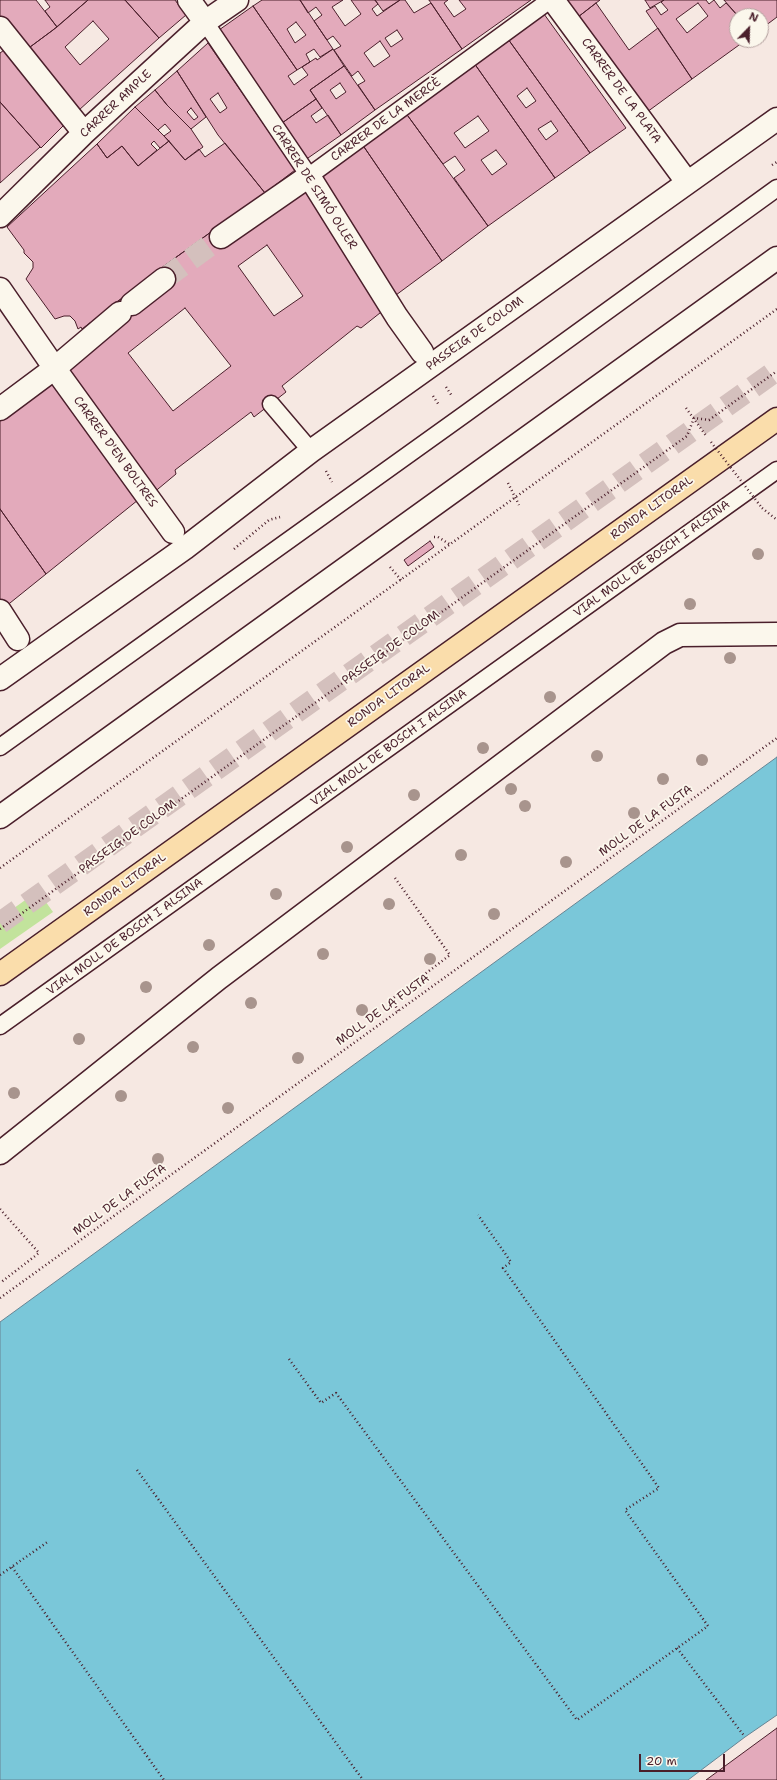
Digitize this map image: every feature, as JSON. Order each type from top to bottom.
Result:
[{"type":"highway","name":"RONDA LITORAL","points":[[0,974],[777,419]]},
{"type":"street","points":[[189,0],[206,22]]},
{"type":"street","name":"CARRER AMPLE","points":[[0,216],[84,133],[206,22],[237,0]]},
{"type":"street","name":"CARRER DE LA PLATA","points":[[554,0],[687,182]]},
{"type":"street","points":[[0,28],[84,133]]},
{"type":"street","name":"PASSEIG DE COLOM","points":[[0,679],[185,548],[311,451],[777,119]]},
{"type":"street","name":"CARRER DE LA MERCÈ","points":[[221,237],[309,176]]},
{"type":"street","name":"CARRER DE SIMÓ OLLER","points":[[309,176],[397,318],[422,352]]},
{"type":"street","points":[[0,817],[777,258]]},
{"type":"street","points":[[0,409],[57,371],[126,308],[164,279]]},
{"type":"street","name":"CARRER D'EN BOLTRES","points":[[0,289],[173,532]]},
{"type":"street","points":[[0,611],[18,639]]},
{"type":"street","points":[[0,1153],[219,978],[664,643],[680,635],[777,634]]},
{"type":"lane","name":"CARRER DE LA MERCÈ","points":[[309,176],[550,0]]},
{"type":"lane","name":"CARRER DE SIMÓ OLLER","points":[[206,22],[309,176]]},
{"type":"lane","points":[[0,747],[465,414],[777,188]]},
{"type":"lane","points":[[271,404],[311,451]]},
{"type":"lane","name":"VIAL MOLL DE BOSCH I ALSINA","points":[[0,1026],[777,470]]},
{"type":"path","points":[[0,868],[777,309]]},
{"type":"path","points":[[694,418],[709,420],[777,372]]},
{"type":"path","points":[[431,393],[442,409]]},
{"type":"path","points":[[686,408],[703,431]]},
{"type":"path","name":"PASSEIG DE COLOM","points":[[0,929],[687,436],[694,418]]},
{"type":"path","points":[[711,442],[762,508],[777,520]]},
{"type":"path","points":[[325,470],[334,484]]},
{"type":"path","points":[[506,477],[519,505]]},
{"type":"path","points":[[392,570],[401,580]]},
{"type":"path","name":"MOLL DE LA FUSTA","points":[[0,1298],[777,738]]},
{"type":"path","points":[[380,857],[450,955],[392,999],[398,1011]]},
{"type":"path","points":[[0,1209],[39,1253],[0,1283]]},
{"type":"path","points":[[289,1359],[321,1403],[336,1393],[577,1720],[708,1626],[625,1510],[659,1488],[503,1268],[511,1262],[478,1215]]},
{"type":"path","points":[[137,1470],[362,1780]]},
{"type":"path","points":[[0,1575],[49,1541]]},
{"type":"path","points":[[12,1567],[164,1780]]},
{"type":"path","points":[[677,1648],[745,1736]]},
{"type":"green space","points":[[38,891],[53,912],[0,949],[0,918]]},
{"type":"water","points":[[777,757],[777,1715],[688,1780],[0,1780],[0,1322]]},
{"type":"building","points":[[0,0],[36,0],[57,27],[26,50],[0,17]]},
{"type":"building","points":[[45,0],[88,0],[57,27],[45,11],[50,7]]},
{"type":"building","points":[[88,0],[125,0],[159,38],[79,110],[26,50],[53,30]],"holes":[[[93,21],[109,39],[80,65],[65,47]]]},
{"type":"building","points":[[125,0],[175,0],[186,15],[159,38]]},
{"type":"building","points":[[262,0],[300,0],[333,49],[320,57],[314,49],[306,54],[310,62],[297,70],[253,6]],"holes":[[[296,22],[306,35],[295,43],[287,29]]]},
{"type":"building","points":[[300,0],[343,0],[332,7],[345,26],[361,14],[351,0],[375,0],[378,4],[372,9],[377,16],[400,0],[405,0],[414,13],[431,3],[462,49],[375,110],[358,85],[365,81],[358,71],[352,76],[334,50],[341,46],[333,36],[327,40],[314,21],[322,15],[316,7],[308,13]],"holes":[[[397,30],[403,39],[391,47],[385,38]],[[380,41],[390,56],[374,67],[364,53]]]},
{"type":"building","points":[[375,0],[400,0],[383,11]]},
{"type":"building","points":[[429,0],[448,0],[444,3],[454,17],[466,9],[459,0],[531,0],[462,49]]},
{"type":"building","points":[[565,0],[600,0],[578,17]]},
{"type":"building","points":[[645,0],[664,0],[650,8]]},
{"type":"building","points":[[664,0],[706,0],[709,4],[714,0],[720,8],[726,3],[731,8],[729,8],[729,48],[735,48],[692,79],[646,11],[655,6],[661,15],[668,10],[661,2]],"holes":[[[698,3],[708,16],[687,33],[676,19]]]},
{"type":"building","points":[[724,0],[777,0],[777,17],[769,23],[769,8],[731,8]]},
{"type":"building","points":[[596,3],[629,50],[658,28],[692,79],[647,112],[578,17]]},
{"type":"building","points":[[253,6],[297,70],[288,76],[294,85],[308,75],[302,67],[316,58],[317,60],[333,49],[344,66],[310,90],[316,99],[282,123],[219,30]]},
{"type":"building","points":[[544,14],[626,128],[590,153],[508,39]]},
{"type":"building","points":[[508,39],[590,153],[555,178],[474,63]],"holes":[[[527,88],[536,101],[526,108],[517,96]],[[551,121],[558,131],[546,140],[538,129]]]},
{"type":"building","points":[[208,43],[295,170],[265,193],[218,135],[177,71]],"holes":[[[218,93],[227,108],[220,113],[210,99]]]},
{"type":"building","points":[[7,48],[65,124],[41,148],[0,102],[0,53]]},
{"type":"building","points":[[474,63],[555,178],[488,226],[454,178],[465,170],[455,156],[443,164],[405,112]],"holes":[[[478,116],[489,131],[465,148],[454,133]],[[496,150],[507,164],[492,175],[481,160]]]},
{"type":"building","points":[[344,66],[375,110],[341,135],[310,90]],"holes":[[[340,83],[346,92],[336,99],[330,90]]]},
{"type":"building","points":[[177,71],[206,117],[191,129],[167,105],[155,90]],"holes":[[[191,108],[198,117],[194,120],[187,112]]]},
{"type":"building","points":[[155,90],[167,105],[191,129],[203,147],[185,160],[164,136],[171,131],[165,124],[158,130],[135,107]]},
{"type":"building","points":[[316,99],[322,108],[311,116],[316,123],[328,115],[341,135],[308,158],[305,157],[282,123]]},
{"type":"building","points":[[0,102],[40,147],[0,183]]},
{"type":"building","points":[[135,107],[169,141],[160,148],[154,141],[151,144],[157,150],[138,166],[122,146],[107,158],[97,144]]},
{"type":"building","points":[[405,112],[488,226],[442,261],[362,144]]},
{"type":"building","points":[[169,141],[185,160],[199,149],[205,157],[225,143],[265,193],[164,266],[82,329],[81,327],[78,329],[75,321],[70,316],[55,319],[26,279],[33,268],[33,262],[24,253],[24,250],[7,227],[97,144],[107,158],[122,146],[138,166]]},
{"type":"building","points":[[362,144],[442,261],[396,295],[318,177]]},
{"type":"building","points":[[305,186],[385,309],[361,328],[357,326],[282,386],[286,392],[254,417],[251,412],[175,470],[176,474],[152,494],[63,369],[120,313],[114,304],[215,229]],"holes":[[[267,245],[303,296],[274,316],[238,266]],[[185,308],[231,366],[173,411],[128,353]]]},
{"type":"building","points":[[53,376],[138,500],[46,574],[0,509],[0,418]]},
{"type":"building","points":[[0,509],[46,574],[5,607],[0,599]]},
{"type":"building","points":[[430,541],[434,547],[408,566],[404,560]]},
{"type":"building","points":[[777,1728],[777,1780],[706,1780]]},
{"type":"tunnel","points":[[164,279],[221,237]]},
{"type":"tunnel","points":[[0,923],[777,370]]}]
